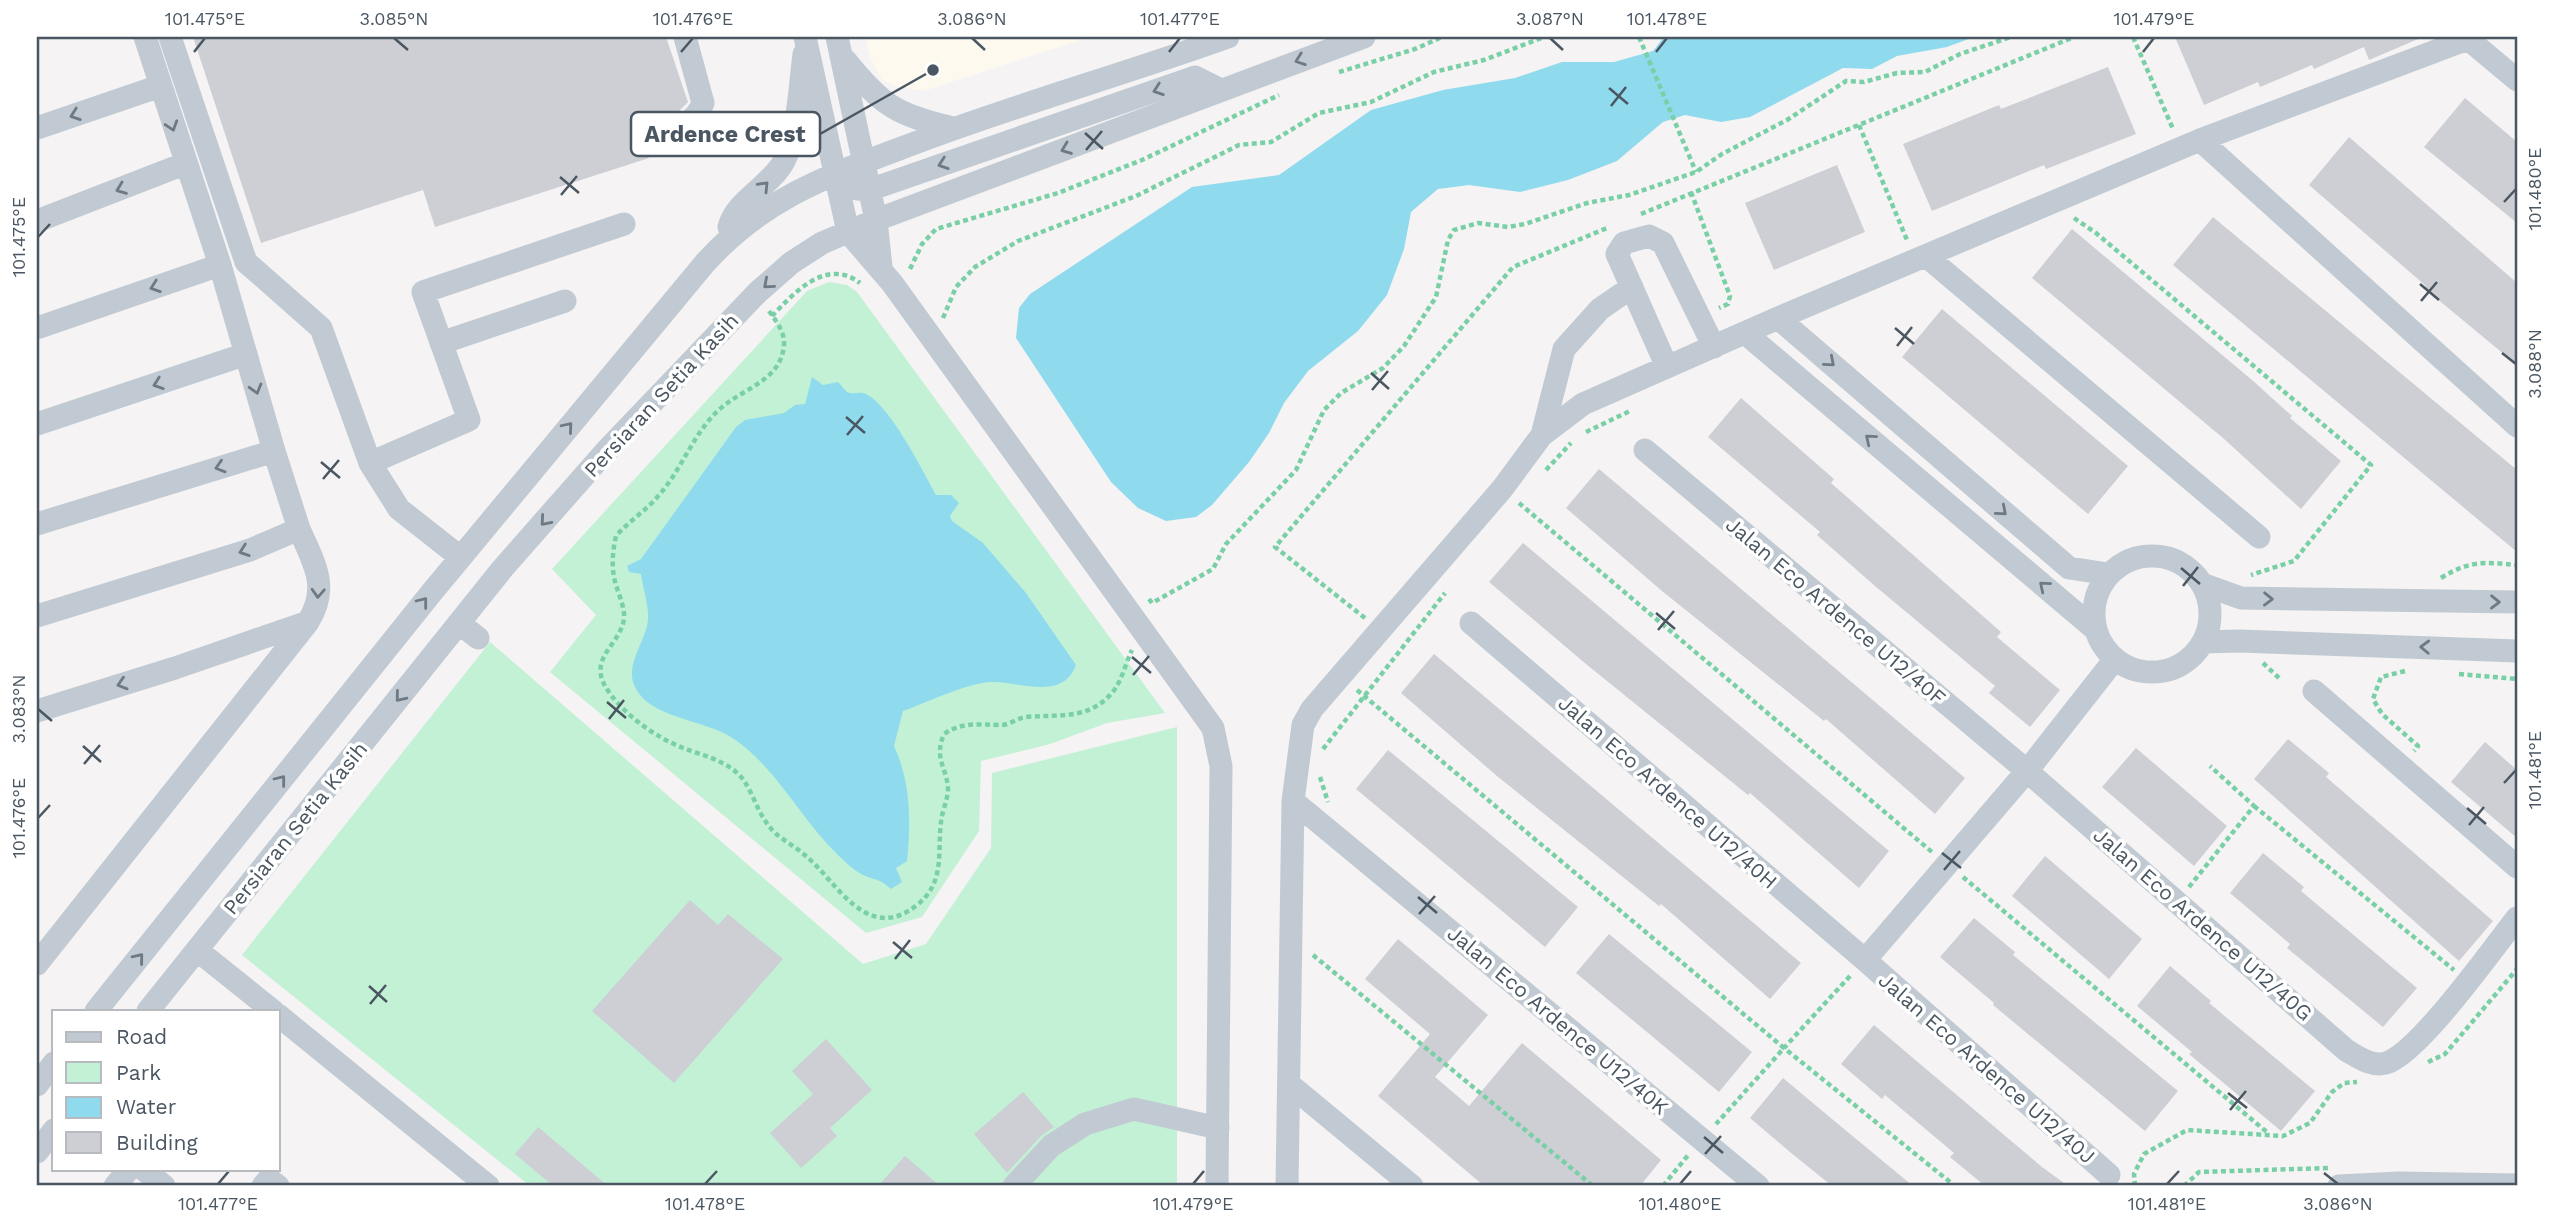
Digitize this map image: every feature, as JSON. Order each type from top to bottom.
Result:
[{"type":"street","points":[[37,964],[308,622],[321,593],[274,451],[220,265],[184,164],[145,37]]},
{"type":"street","points":[[170,37],[246,262],[321,328],[370,463],[399,509],[460,557]]},
{"type":"street","points":[[652,140],[688,124],[699,113],[703,103],[685,37]]},
{"type":"street","name":"Persiaran Setia Kasih","points":[[97,1010],[460,557],[726,240],[745,223],[790,193],[953,128],[1228,37]]},
{"type":"street","name":"Persiaran Setia Kasih","points":[[149,1010],[459,623],[606,452],[758,292],[791,263],[822,243],[876,220],[1364,37]]},
{"type":"street","points":[[1542,435],[1583,404],[1714,346],[2323,91],[2471,38],[2517,80]]},
{"type":"street","points":[[806,39],[848,232],[900,276]]},
{"type":"street","points":[[726,240],[732,216],[772,178],[785,160],[791,140],[806,39]]},
{"type":"street","points":[[840,46],[873,95],[888,107],[924,121],[953,128]]},
{"type":"street","points":[[840,46],[876,220],[900,276],[1213,728],[1221,766],[1217,1186]]},
{"type":"street","points":[[836,175],[857,189],[869,190],[1195,77],[1221,90]]},
{"type":"street","points":[[37,128],[160,86]]},
{"type":"street","points":[[2191,144],[2517,426]]},
{"type":"street","points":[[37,220],[184,164]]},
{"type":"street","points":[[370,463],[469,420],[423,292],[624,223]]},
{"type":"street","points":[[1667,367],[1617,254],[1624,243],[1649,236],[1663,243],[1714,346]]},
{"type":"street","points":[[1921,258],[2259,537]]},
{"type":"street","points":[[37,328],[220,265]]},
{"type":"street","points":[[1287,1186],[1293,801],[1303,725],[1312,709],[1341,676],[1510,496],[1542,435],[1564,349],[1600,309],[1632,287]]},
{"type":"street","points":[[441,343],[565,301]]},
{"type":"street","points":[[1778,318],[2069,568],[2108,574]]},
{"type":"street","points":[[1745,333],[2096,630],[2115,659],[2138,671],[2169,670],[2195,655],[2204,642],[2211,613],[2202,584]]},
{"type":"street","points":[[37,425],[246,354]]},
{"type":"street","name":"Jalan Eco Ardence U12/40F","points":[[1646,450],[2027,771]]},
{"type":"street","points":[[37,524],[274,451]]},
{"type":"street","points":[[37,616],[250,550],[299,529]]},
{"type":"street","points":[[2096,630],[2095,600],[2108,574],[2135,558],[2151,555],[2180,563],[2202,584],[2241,598],[2517,602]]},
{"type":"street","points":[[37,710],[175,668],[308,622]]},
{"type":"street","points":[[459,623],[478,639]]},
{"type":"street","name":"Jalan Eco Ardence U12/40H","points":[[1471,623],[1865,960]]},
{"type":"street","points":[[2204,642],[2517,650]]},
{"type":"street","points":[[1865,960],[2027,771],[2115,659]]},
{"type":"street","points":[[2314,691],[2517,867]]},
{"type":"street","name":"Jalan Eco Ardence U12/40G","points":[[2027,771],[2346,1050],[2371,1063],[2386,1063],[2417,1041],[2466,980]]},
{"type":"street","name":"Jalan Eco Ardence U12/40K","points":[[1293,801],[1758,1186]]},
{"type":"street","points":[[2466,980],[2517,918]]},
{"type":"street","points":[[197,950],[272,1010]]},
{"type":"street","name":"Jalan Eco Ardence U12/40J","points":[[1865,960],[2109,1175]]},
{"type":"street","points":[[280,1018],[488,1186]]},
{"type":"street","points":[[37,1085],[52,1066]]},
{"type":"street","points":[[1289,1084],[1412,1186]]},
{"type":"street","points":[[1014,1186],[1051,1146],[1085,1124],[1134,1109],[1218,1128]]},
{"type":"street","points":[[37,1152],[52,1133]]},
{"type":"street","points":[[115,1186],[128,1170]]},
{"type":"street","points":[[144,1170],[164,1186]]},
{"type":"street","points":[[2340,1177],[2399,1185],[2517,1185]]},
{"type":"street","points":[[263,1186],[269,1179],[278,1186]]},
{"type":"path","points":[[1328,76],[1415,49],[1442,37]]},
{"type":"path","points":[[943,319],[956,288],[975,267],[1018,241],[1136,196],[1240,145],[1271,142],[1319,113],[1371,102],[1434,72],[1484,60],[1544,37]]},
{"type":"path","points":[[1639,37],[1696,172]]},
{"type":"path","points":[[758,292],[781,328],[784,345],[769,378],[724,405],[692,443],[683,464],[657,498],[616,536],[612,568],[625,615],[621,630],[601,659],[600,673],[615,698],[641,723],[661,737],[720,761],[738,774],[767,824],[816,865],[839,895],[870,915],[884,917],[907,912],[919,903],[933,882],[942,856],[940,830],[948,790],[939,760],[944,734],[955,726],[971,723],[1004,725],[1023,718],[1073,716],[1086,712],[1114,690],[1144,628],[1152,603],[1213,569],[1226,544],[1297,470],[1324,410],[1341,393],[1383,368],[1404,346],[1436,297],[1448,240],[1454,230],[1478,223],[1508,227],[1525,224],[1587,202],[1629,195],[1696,172],[1722,154],[1787,120],[1846,81],[1864,82],[1897,73],[1925,72],[1960,54],[2011,37]]},
{"type":"path","points":[[2133,37],[2191,144]]},
{"type":"path","points":[[900,276],[936,229],[1070,188],[1142,160],[1291,89]]},
{"type":"path","points":[[1859,125],[1921,258]]},
{"type":"path","points":[[1692,192],[1730,296],[1728,304],[1700,318]]},
{"type":"path","points":[[2066,215],[2096,233],[2371,465],[2294,561],[2246,576],[2241,598]]},
{"type":"path","points":[[772,316],[812,278],[838,275],[857,281],[864,289]]},
{"type":"path","points":[[936,310],[950,329]]},
{"type":"path","points":[[1543,475],[1575,438],[1638,407]]},
{"type":"path","points":[[1510,496],[1526,493]]},
{"type":"path","points":[[1509,513],[1510,496]]},
{"type":"path","points":[[1510,496],[2268,1133]]},
{"type":"path","points":[[1320,752],[1449,588]]},
{"type":"path","points":[[1144,592],[1152,603]]},
{"type":"path","points":[[2239,641],[2279,678]]},
{"type":"path","points":[[2403,767],[2418,746],[2382,715],[2373,699],[2381,677],[2412,669]]},
{"type":"path","points":[[2451,673],[2517,679]]},
{"type":"path","points":[[1341,676],[1784,1048],[1955,1186]]},
{"type":"path","points":[[2210,766],[2254,806],[2466,980]]},
{"type":"path","points":[[1316,820],[1328,802],[1318,770]]},
{"type":"path","points":[[2178,902],[2254,806]]},
{"type":"path","points":[[1291,937],[1593,1186]]},
{"type":"path","points":[[1663,1186],[1702,1139],[1865,960]]},
{"type":"path","points":[[2425,1063],[2445,1054],[2517,969]]},
{"type":"path","points":[[2135,1186],[2134,1174],[2144,1154],[2186,1130],[2283,1136],[2309,1123],[2332,1092],[2344,1083],[2364,1082]]},
{"type":"path","points":[[2184,1186],[2199,1172],[2340,1177]]},
{"type":"shaded area","points":[[865,37],[1090,37],[924,91],[895,86],[882,80],[871,60]]},
{"type":"green space","points":[[829,282],[847,285],[857,292],[1165,713],[1107,723],[1050,744],[981,761],[979,831],[922,917],[866,933],[550,672],[596,615],[552,569],[807,291]]},
{"type":"green space","points":[[490,642],[863,964],[926,944],[991,848],[992,773],[1177,727],[1177,1186],[530,1186],[242,955]]},
{"type":"water","points":[[1664,37],[1974,37],[1947,47],[1897,56],[1872,69],[1843,68],[1750,117],[1721,122],[1685,115],[1663,122],[1617,161],[1568,180],[1520,192],[1469,185],[1438,189],[1411,212],[1404,249],[1387,295],[1358,331],[1308,371],[1284,403],[1269,433],[1249,462],[1212,505],[1196,517],[1166,521],[1138,508],[1111,482],[1016,338],[1019,308],[1030,294],[1192,187],[1279,175],[1371,110],[1443,90],[1515,78],[1562,62],[1614,62],[1653,51]]},
{"type":"water","points":[[812,377],[823,385],[838,382],[847,392],[863,393],[883,408],[904,438],[936,495],[951,495],[959,503],[950,516],[952,521],[983,543],[1026,593],[1076,665],[1069,677],[1048,687],[982,683],[903,711],[894,746],[907,788],[907,861],[896,868],[902,882],[891,889],[860,873],[841,858],[824,841],[775,778],[747,749],[720,731],[652,706],[642,697],[632,679],[633,664],[647,626],[648,613],[641,574],[629,572],[627,566],[641,559],[736,427],[745,420],[784,413],[795,405],[805,404]]},
{"type":"building","points":[[193,37],[666,37],[688,102],[676,114],[638,126],[639,145],[649,158],[435,227],[423,190],[261,243]]},
{"type":"building","points":[[2175,37],[2423,37],[2369,60],[2364,47],[2314,69],[2312,65],[2260,87],[2258,82],[2204,105]]},
{"type":"building","points":[[2108,67],[2136,134],[2046,169],[2044,165],[1932,211],[1903,144],[1999,105],[2001,109]]},
{"type":"building","points":[[2465,98],[2517,142],[2517,223],[2424,147]]},
{"type":"building","points":[[2349,137],[2517,283],[2517,365],[2424,288],[2426,286],[2309,185]]},
{"type":"building","points":[[1837,165],[1865,232],[1774,270],[1745,203]]},
{"type":"building","points":[[2213,217],[2517,470],[2517,552],[2173,265]]},
{"type":"building","points":[[2072,229],[2252,380],[2292,416],[2290,418],[2341,461],[2301,509],[2223,438],[2032,278]]},
{"type":"building","points":[[1942,309],[2128,466],[2088,514],[1902,357]]},
{"type":"building","points":[[1741,398],[1834,479],[1831,483],[2001,632],[1997,637],[2060,690],[2030,727],[1989,693],[1995,686],[1875,586],[1817,535],[1820,532],[1708,437]]},
{"type":"building","points":[[1599,469],[1965,778],[1935,814],[1826,719],[1824,721],[1662,591],[1566,508]]},
{"type":"building","points":[[1523,543],[1889,851],[1859,888],[1750,793],[1748,795],[1489,582]]},
{"type":"building","points":[[1434,654],[1801,963],[1770,999],[1661,904],[1659,906],[1497,776],[1401,693]]},
{"type":"building","points":[[2288,739],[2329,773],[2326,777],[2493,921],[2459,961],[2254,779]]},
{"type":"building","points":[[2485,742],[2517,770],[2517,838],[2451,782]]},
{"type":"building","points":[[2136,748],[2227,826],[2194,866],[2102,787]]},
{"type":"building","points":[[1388,750],[1578,907],[1545,947],[1356,789]]},
{"type":"building","points":[[2263,853],[2304,887],[2301,891],[2417,988],[2383,1027],[2287,948],[2290,944],[2230,893]]},
{"type":"building","points":[[2045,856],[2142,939],[2109,979],[2012,896]]},
{"type":"building","points":[[690,900],[718,925],[728,914],[783,959],[674,1083],[592,1011]]},
{"type":"building","points":[[1974,918],[2015,952],[2013,955],[2178,1091],[2145,1131],[1993,1005],[1994,1003],[1940,957]]},
{"type":"building","points":[[1609,934],[1752,1052],[1719,1092],[1576,973]]},
{"type":"building","points":[[1398,939],[1488,1015],[1435,1077],[1469,1106],[1522,1043],[1661,1160],[1640,1186],[1484,1186],[1378,1096],[1430,1034],[1365,979]]},
{"type":"building","points":[[2170,966],[2211,1001],[2209,1003],[2315,1091],[2281,1131],[2189,1054],[2192,1052],[2137,1006]]},
{"type":"building","points":[[1874,1025],[2068,1186],[1985,1186],[1950,1157],[1954,1153],[1885,1095],[1882,1099],[1841,1064]]},
{"type":"building","points":[[826,1039],[872,1090],[830,1128],[837,1136],[801,1168],[770,1133],[813,1094],[792,1071]]},
{"type":"building","points":[[1783,1078],[1913,1186],[1832,1186],[1790,1152],[1750,1118]]},
{"type":"building","points":[[1023,1092],[1054,1127],[1041,1136],[1007,1173],[974,1134]]},
{"type":"building","points":[[538,1127],[608,1186],[553,1186],[515,1154]]},
{"type":"building","points":[[905,1156],[940,1186],[878,1186]]},
{"type":"place","name":"Ardence Crest","points":[[933,70]]}]
